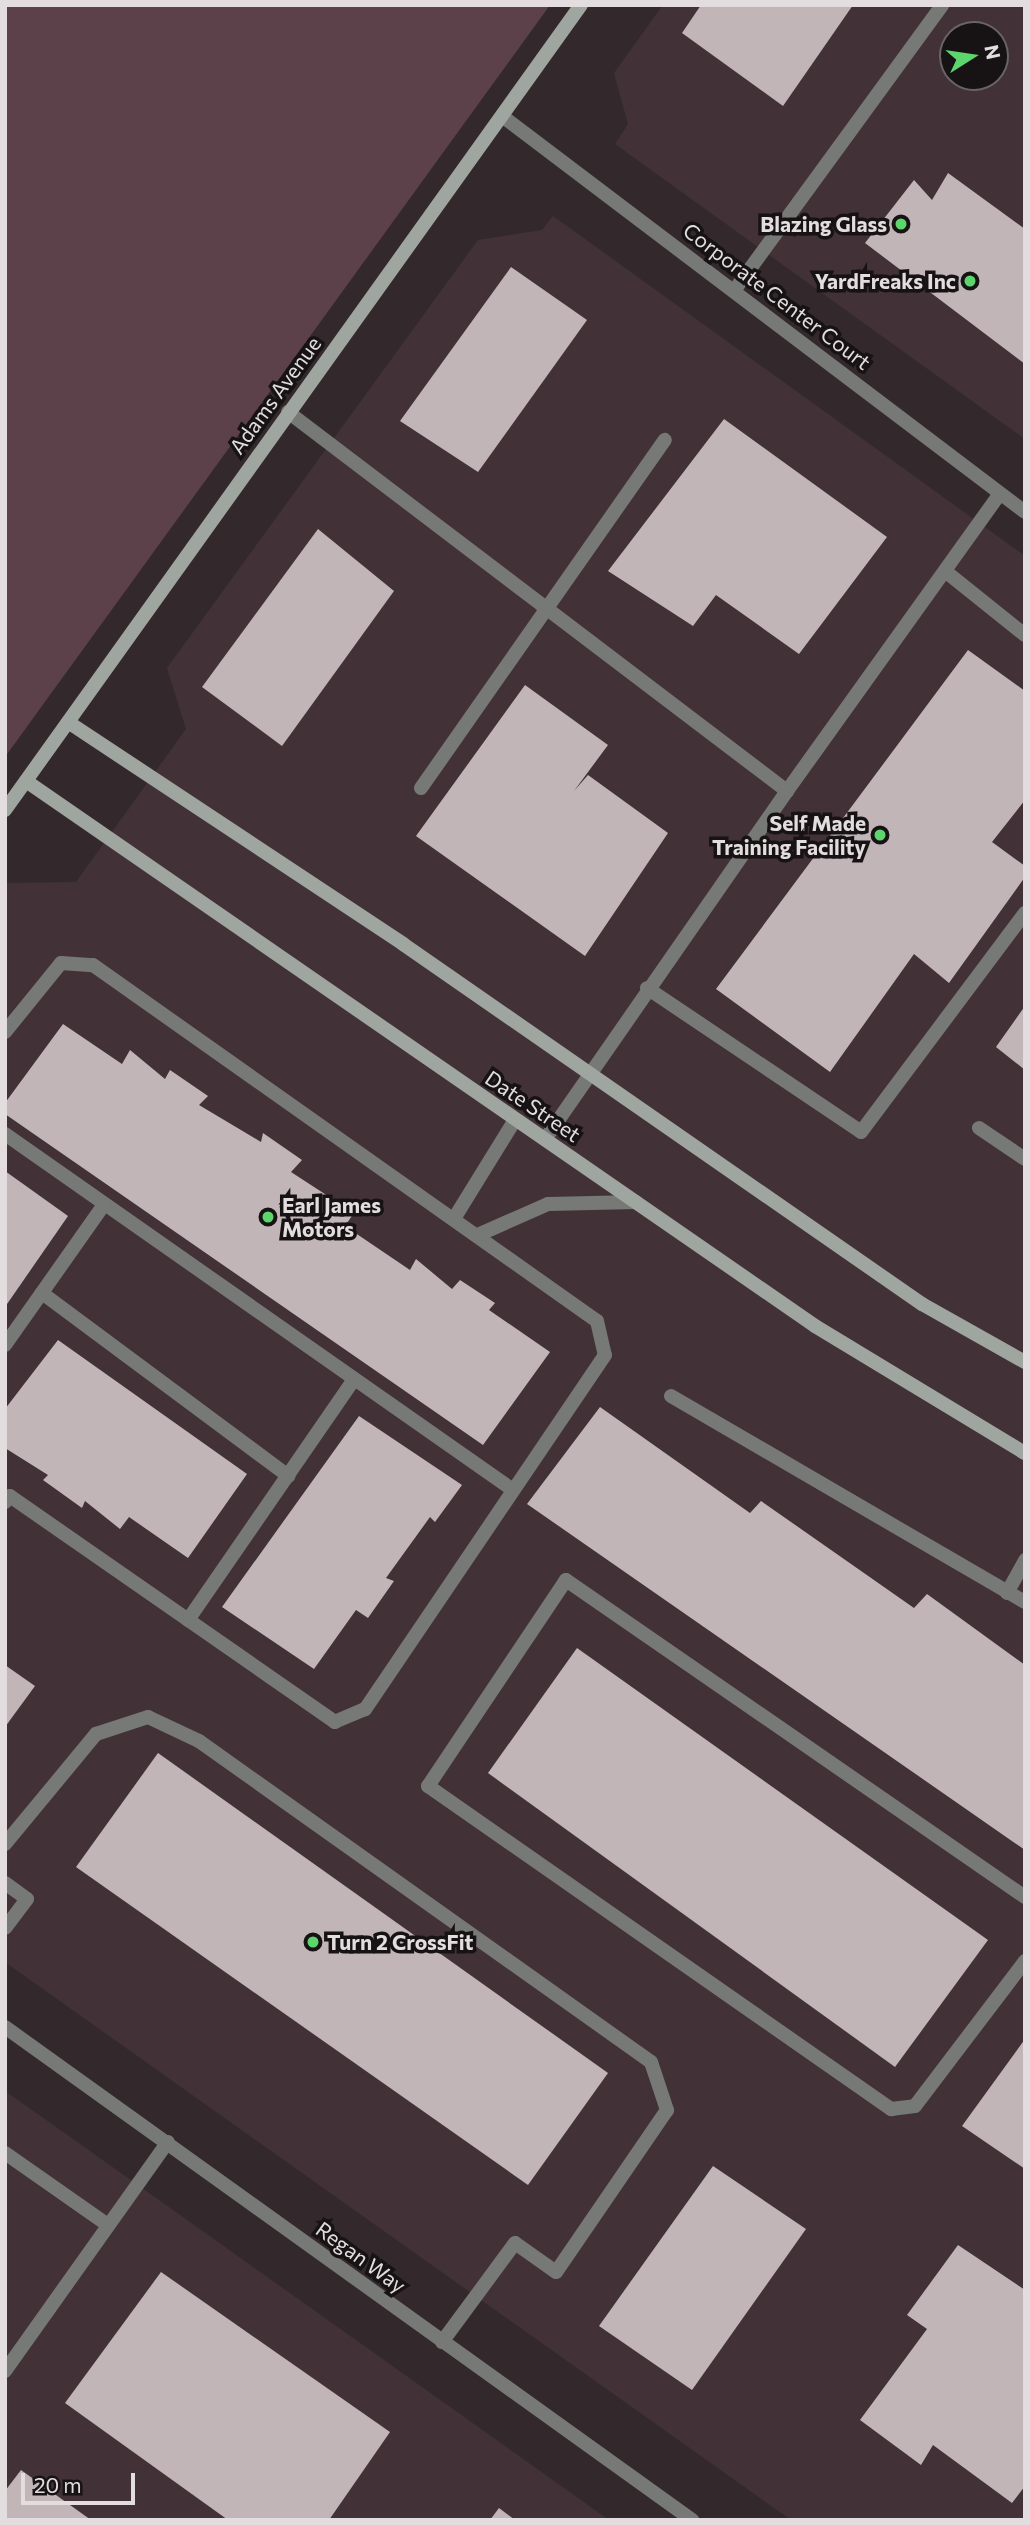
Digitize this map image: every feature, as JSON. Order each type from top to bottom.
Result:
[{"type":"street","name":"Adams Avenue","points":[[5,810],[581,5]]},
{"type":"street","points":[[736,288],[942,5]]},
{"type":"street","name":"Corporate Center Court","points":[[502,116],[736,288],[1025,512]]},
{"type":"street","points":[[288,412],[543,609],[787,791]]},
{"type":"street","points":[[421,788],[543,609],[665,440]]},
{"type":"street","points":[[545,1139],[586,1073],[1000,494]]},
{"type":"street","points":[[945,571],[1025,635]]},
{"type":"street","points":[[68,722],[922,1304],[1025,1362]]},
{"type":"street","name":"Date Street","points":[[26,781],[872,1364],[1025,1453]]},
{"type":"street","points":[[646,988],[861,1132],[1025,913]]},
{"type":"street","points":[[5,1032],[61,963],[93,965],[480,1234],[597,1321],[605,1355],[365,1709],[335,1722],[10,1496],[5,1502]]},
{"type":"street","points":[[455,1217],[515,1120]]},
{"type":"street","points":[[979,1128],[1025,1158]]},
{"type":"street","points":[[5,1135],[353,1381],[513,1490]]},
{"type":"street","points":[[480,1234],[548,1204],[636,1202]]},
{"type":"street","points":[[5,1345],[103,1206]]},
{"type":"street","points":[[42,1293],[288,1476]]},
{"type":"street","points":[[188,1620],[353,1381]]},
{"type":"street","points":[[671,1396],[1025,1602]]},
{"type":"street","points":[[1007,1593],[1025,1560]]},
{"type":"street","points":[[1025,1897],[566,1580],[428,1786],[891,2109],[915,2106],[1025,1961]]},
{"type":"street","points":[[5,1844],[96,1734],[148,1717],[199,1741],[651,2062],[667,2109],[556,2272],[515,2243],[442,2342]]},
{"type":"street","points":[[5,1884],[27,1899],[5,1928]]},
{"type":"street","name":"Regan Way","points":[[5,2027],[691,2520]]},
{"type":"street","points":[[5,2371],[167,2142]]},
{"type":"street","points":[[5,2153],[108,2225]]},
{"type":"shaded area","points":[[5,5],[550,5],[5,757]]},
{"type":"shaded area","points":[[663,5],[1025,5],[1025,439],[615,144],[628,124],[614,73]]},
{"type":"shaded area","points":[[553,216],[1025,556],[1025,2520],[791,2520],[5,1962],[5,883],[76,882],[186,729],[167,668],[478,240],[542,230]]},
{"type":"shaded area","points":[[5,2091],[83,2146],[609,2520],[5,2520]]},
{"type":"building","points":[[701,5],[853,5],[783,106],[682,33]]},
{"type":"building","name":"YardFreaks Inc","points":[[948,173],[1025,229],[1025,364],[865,243],[914,180],[932,200]]},
{"type":"building","points":[[511,267],[587,320],[478,472],[400,421]]},
{"type":"building","points":[[724,419],[887,537],[799,654],[716,595],[693,626],[608,571]]},
{"type":"building","points":[[318,529],[394,591],[282,746],[202,687]]},
{"type":"building","points":[[968,650],[1025,691],[1025,800],[992,842],[1025,866],[1025,877],[949,983],[914,954],[830,1072],[716,989]]},
{"type":"building","points":[[525,685],[608,745],[574,791],[588,775],[668,833],[585,956],[416,836]]},
{"type":"building","points":[[1025,1006],[1025,1070],[996,1047]]},
{"type":"building","points":[[63,1024],[122,1064],[130,1050],[165,1079],[170,1070],[208,1096],[199,1105],[261,1142],[263,1133],[302,1160],[291,1172],[354,1213],[345,1226],[410,1270],[416,1259],[452,1289],[460,1280],[495,1303],[489,1310],[550,1352],[483,1445],[5,1114],[5,1103]]},
{"type":"building","points":[[5,1171],[68,1216],[5,1307]]},
{"type":"building","points":[[58,1340],[247,1474],[188,1558],[129,1517],[120,1529],[85,1501],[82,1508],[43,1480],[48,1475],[5,1448],[5,1409]]},
{"type":"building","points":[[600,1407],[750,1513],[761,1501],[914,1608],[927,1594],[1025,1665],[1025,1850],[527,1504]]},
{"type":"building","points":[[359,1416],[462,1485],[435,1522],[430,1517],[386,1578],[394,1581],[368,1618],[356,1610],[314,1669],[222,1607]]},
{"type":"building","points":[[577,1648],[988,1940],[895,2067],[488,1773]]},
{"type":"building","points":[[5,1665],[35,1686],[5,1727]]},
{"type":"building","points":[[158,1753],[608,2073],[528,2185],[76,1867]]},
{"type":"building","points":[[1025,2039],[1025,2169],[962,2126]]},
{"type":"building","points":[[713,2166],[806,2229],[692,2390],[599,2326]]},
{"type":"building","points":[[958,2245],[1025,2290],[1025,2486],[1012,2503],[933,2445],[921,2465],[860,2420],[927,2329],[907,2315]]},
{"type":"building","points":[[161,2272],[390,2432],[329,2520],[228,2520],[65,2403]]},
{"type":"building","points":[[21,2470],[91,2520],[5,2520],[5,2491]]},
{"type":"building","points":[[499,2508],[515,2520],[490,2520]]},
{"type":"place","name":"Blazing Glass","points":[[901,224]]},
{"type":"place","name":"YardFreaks Inc","points":[[970,281]]},
{"type":"place","name":"Self Made Training Facility","points":[[880,835]]},
{"type":"place","name":"Earl James Motors","points":[[268,1217]]},
{"type":"place","name":"Turn 2 CrossFit","points":[[313,1942]]}]
